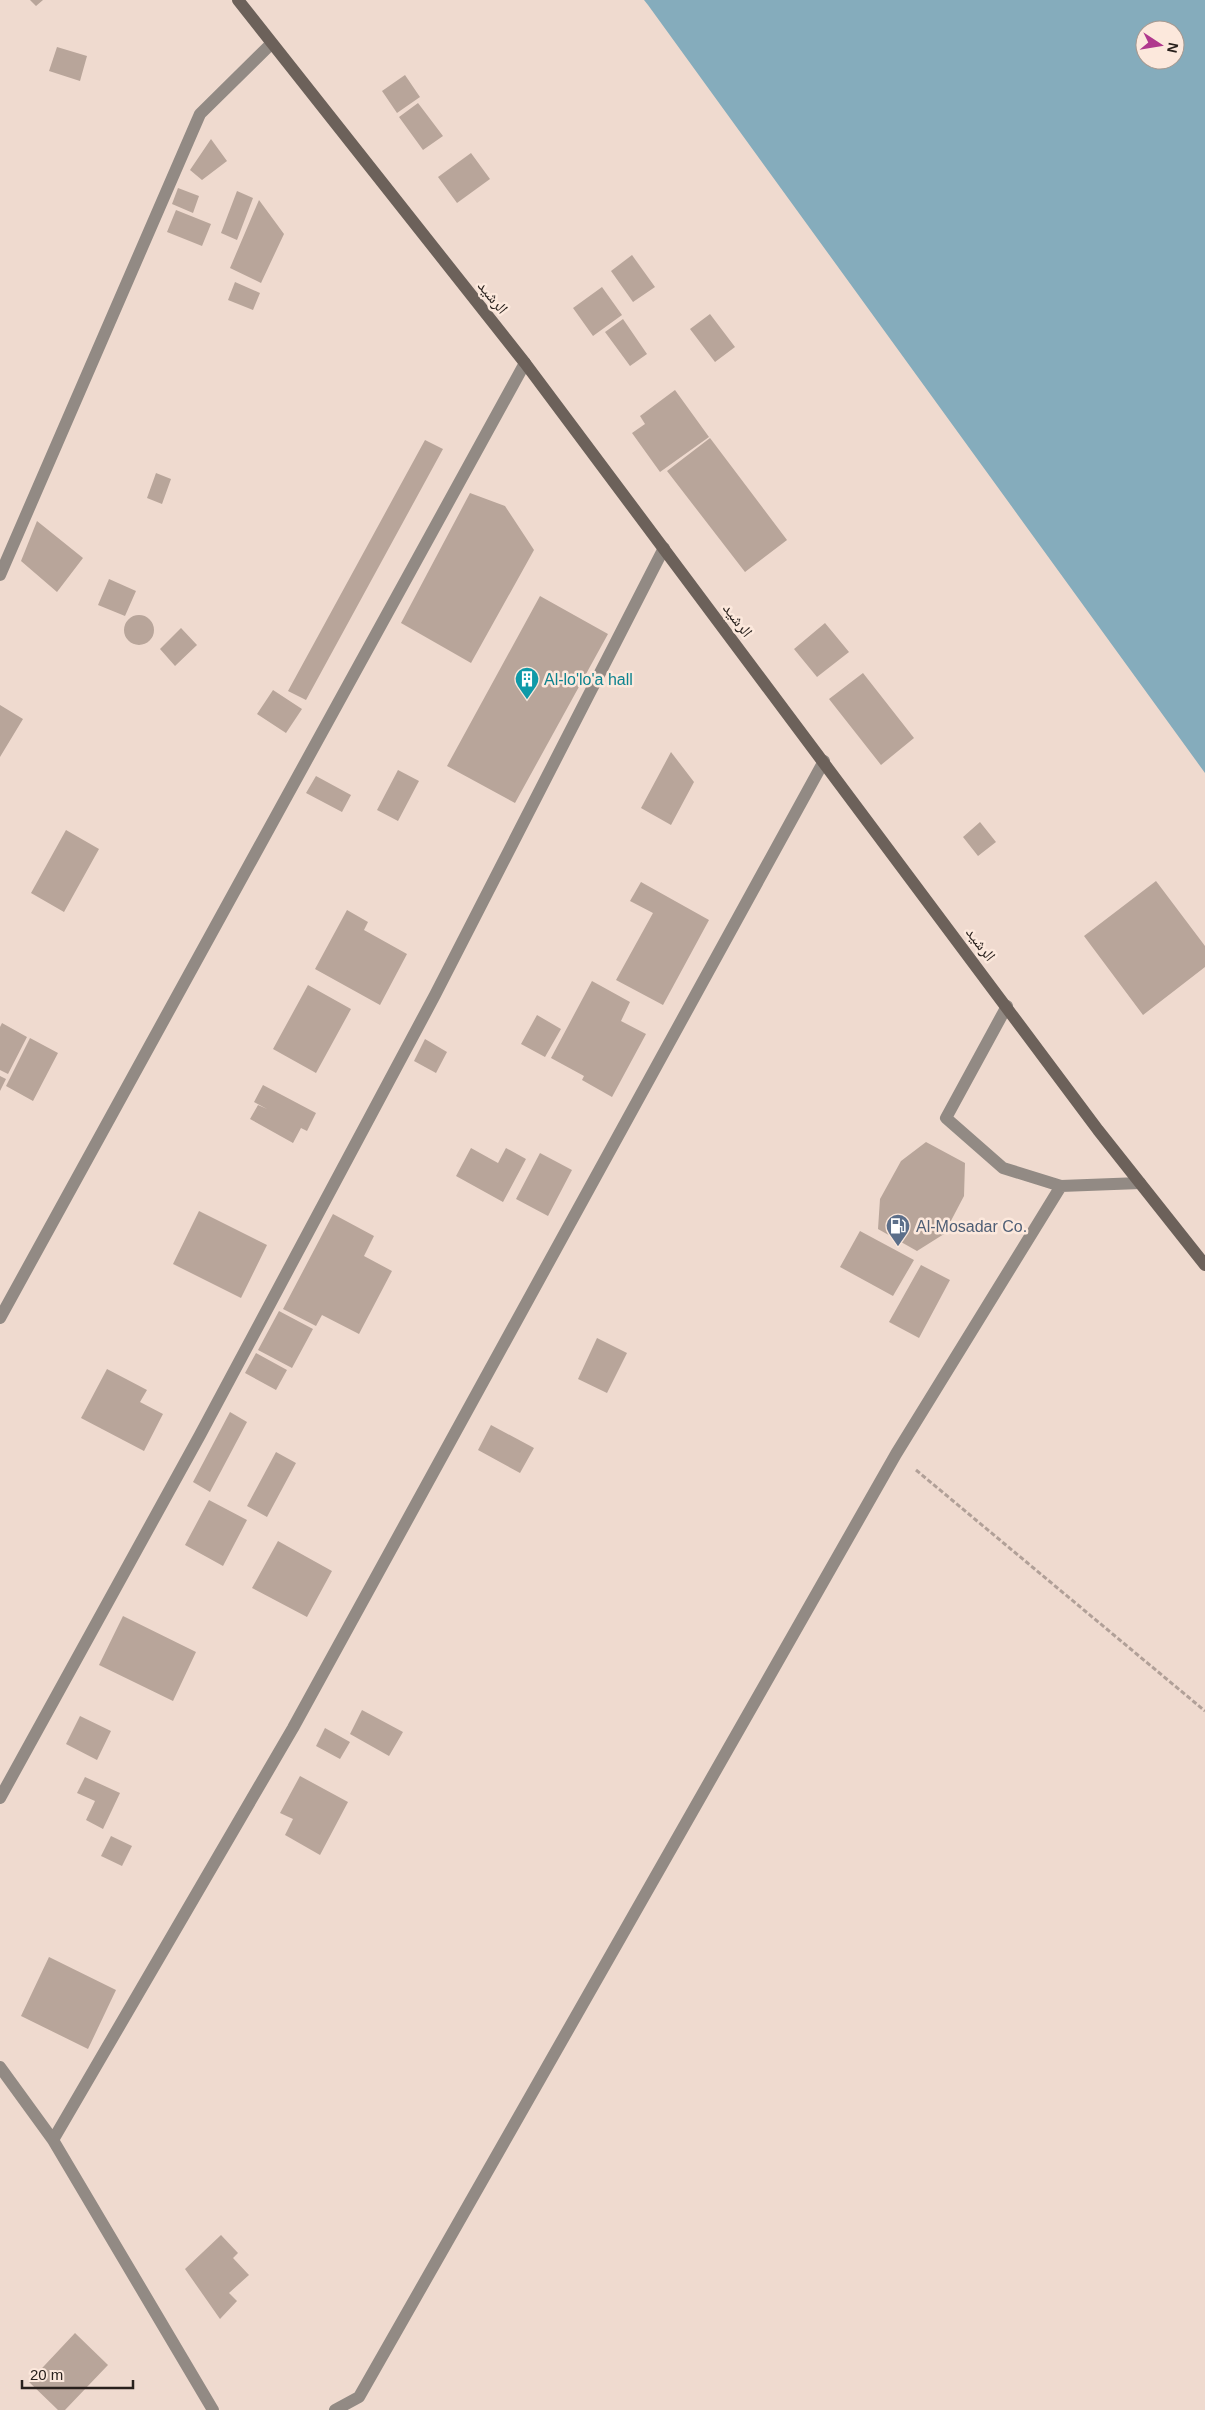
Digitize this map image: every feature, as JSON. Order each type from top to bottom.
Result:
[{"type":"main road","name":"الرشيد","points":[[238,0],[525,363],[1140,1183],[1205,1265]]},
{"type":"street","points":[[0,575],[200,114],[271,44]]},
{"type":"street","points":[[0,1318],[525,363]]},
{"type":"street","points":[[0,1798],[205,1427],[435,995],[664,548]]},
{"type":"street","points":[[53,2140],[293,1728],[824,761]]},
{"type":"street","points":[[1007,1006],[946,1118],[1003,1168],[1061,1186],[1140,1183]]},
{"type":"street","points":[[336,2410],[359,2397],[896,1454],[1061,1186]]},
{"type":"street","points":[[0,2067],[53,2140],[213,2410]]},
{"type":"path","points":[[896,1454],[1205,1711]]},
{"type":"water","points":[[644,0],[1205,0],[1205,773]]},
{"type":"building","points":[[30,0],[43,0],[36,6]]},
{"type":"building","points":[[57,47],[87,56],[80,81],[49,71]]},
{"type":"building","points":[[405,75],[420,97],[397,113],[382,91]]},
{"type":"building","points":[[418,103],[443,136],[423,150],[399,117]]},
{"type":"building","points":[[211,139],[227,161],[202,180],[190,170]]},
{"type":"building","points":[[471,153],[490,179],[457,203],[438,177]]},
{"type":"building","points":[[178,188],[199,196],[193,213],[172,204]]},
{"type":"building","points":[[237,191],[253,198],[237,240],[221,233]]},
{"type":"building","points":[[259,200],[284,234],[261,283],[230,268]]},
{"type":"building","points":[[176,210],[211,224],[202,246],[167,232]]},
{"type":"building","points":[[632,255],[655,287],[633,302],[611,271]]},
{"type":"building","points":[[235,282],[260,293],[253,310],[228,300]]},
{"type":"building","points":[[602,287],[622,315],[593,336],[573,308]]},
{"type":"building","points":[[710,314],[735,347],[715,362],[690,329]]},
{"type":"building","points":[[623,319],[647,354],[630,366],[605,332]]},
{"type":"building","points":[[675,390],[709,437],[660,472],[632,433],[645,424],[640,416]]},
{"type":"building","points":[[710,438],[787,540],[745,572],[667,471]]},
{"type":"building","points":[[425,440],[443,449],[306,700],[288,691]]},
{"type":"building","points":[[156,473],[171,479],[162,504],[147,498]]},
{"type":"building","points":[[470,493],[505,506],[534,550],[471,663],[401,623]]},
{"type":"building","points":[[37,521],[83,558],[57,592],[21,561]]},
{"type":"building","points":[[109,579],[136,591],[125,616],[98,605]]},
{"type":"building","name":"Al-lo'lo'a hall","points":[[540,596],[608,634],[515,803],[447,766]]},
{"type":"building","points":[[139,615],[150,619],[154,630],[150,641],[139,645],[128,641],[124,630],[128,619]]},
{"type":"building","points":[[825,623],[849,652],[817,677],[794,649]]},
{"type":"building","points":[[181,628],[197,645],[175,666],[160,649]]},
{"type":"building","points":[[863,673],[914,738],[881,765],[829,699]]},
{"type":"building","points":[[273,690],[302,709],[286,733],[257,714]]},
{"type":"building","points":[[0,705],[23,719],[0,757]]},
{"type":"building","points":[[671,752],[694,782],[671,825],[641,808]]},
{"type":"building","points":[[398,770],[419,781],[398,821],[377,810]]},
{"type":"building","points":[[316,776],[351,795],[342,812],[306,793]]},
{"type":"building","points":[[980,822],[996,842],[978,856],[963,837]]},
{"type":"building","points":[[66,830],[99,849],[64,912],[31,893]]},
{"type":"building","points":[[1156,881],[1205,946],[1205,967],[1143,1015],[1084,936]]},
{"type":"building","points":[[641,882],[709,920],[663,1005],[616,980],[653,913],[630,901]]},
{"type":"building","points":[[347,910],[368,922],[364,930],[407,954],[380,1005],[315,969]]},
{"type":"building","points":[[592,981],[630,1002],[621,1021],[646,1034],[612,1097],[582,1080],[584,1076],[551,1058]]},
{"type":"building","points":[[308,985],[351,1009],[316,1073],[273,1049]]},
{"type":"building","points":[[537,1015],[561,1029],[545,1057],[521,1044]]},
{"type":"building","points":[[2,1023],[27,1037],[8,1074],[0,1070],[0,1027]]},
{"type":"building","points":[[30,1038],[58,1053],[33,1101],[6,1086]]},
{"type":"building","points":[[425,1039],[447,1052],[436,1073],[414,1061]]},
{"type":"building","points":[[0,1076],[6,1079],[0,1091]]},
{"type":"building","points":[[263,1085],[316,1113],[307,1131],[301,1128],[293,1143],[250,1119],[258,1105],[267,1109],[254,1102]]},
{"type":"building","points":[[926,1142],[965,1163],[964,1196],[944,1234],[917,1251],[878,1229],[880,1199],[901,1161]]},
{"type":"building","points":[[471,1148],[498,1163],[506,1148],[526,1159],[503,1202],[456,1176]]},
{"type":"building","points":[[540,1153],[572,1170],[548,1216],[516,1199]]},
{"type":"building","points":[[199,1211],[267,1245],[241,1298],[173,1264]]},
{"type":"building","points":[[333,1214],[374,1236],[364,1256],[392,1271],[359,1334],[322,1315],[316,1326],[283,1309]]},
{"type":"building","points":[[860,1231],[914,1260],[893,1296],[840,1267]]},
{"type":"building","points":[[921,1265],[950,1280],[919,1338],[889,1322]]},
{"type":"building","points":[[279,1311],[313,1329],[292,1368],[258,1350]]},
{"type":"building","points":[[597,1338],[627,1353],[607,1393],[578,1379]]},
{"type":"building","points":[[256,1353],[287,1370],[276,1390],[245,1373]]},
{"type":"building","points":[[107,1369],[147,1390],[140,1402],[163,1414],[144,1451],[81,1418]]},
{"type":"building","points":[[230,1412],[247,1422],[210,1492],[193,1482]]},
{"type":"building","points":[[491,1425],[534,1448],[520,1473],[478,1450]]},
{"type":"building","points":[[276,1452],[296,1463],[267,1517],[247,1506]]},
{"type":"building","points":[[209,1500],[247,1520],[223,1566],[185,1545]]},
{"type":"building","points":[[278,1541],[332,1571],[307,1617],[252,1588]]},
{"type":"building","points":[[123,1616],[196,1652],[173,1701],[99,1665]]},
{"type":"building","points":[[362,1710],[403,1732],[389,1756],[350,1734]]},
{"type":"building","points":[[80,1716],[111,1731],[97,1760],[66,1744]]},
{"type":"building","points":[[325,1728],[350,1742],[340,1759],[316,1746]]},
{"type":"building","points":[[300,1776],[348,1802],[320,1855],[285,1835],[293,1819],[280,1813]]},
{"type":"building","points":[[85,1777],[120,1793],[103,1829],[86,1820],[95,1801],[77,1793]]},
{"type":"building","points":[[111,1836],[132,1846],[122,1866],[101,1856]]},
{"type":"building","points":[[49,1957],[116,1990],[88,2049],[21,2016]]},
{"type":"building","points":[[221,2235],[238,2253],[233,2258],[249,2275],[229,2293],[237,2301],[220,2319],[185,2269]]},
{"type":"building","points":[[75,2333],[108,2365],[65,2410],[58,2410],[29,2382]]},
{"type":"place","name":"Al-lo'lo'a hall","points":[[527,700]]},
{"type":"place","name":"Al-Mosadar Co.","points":[[898,1247]]}]
